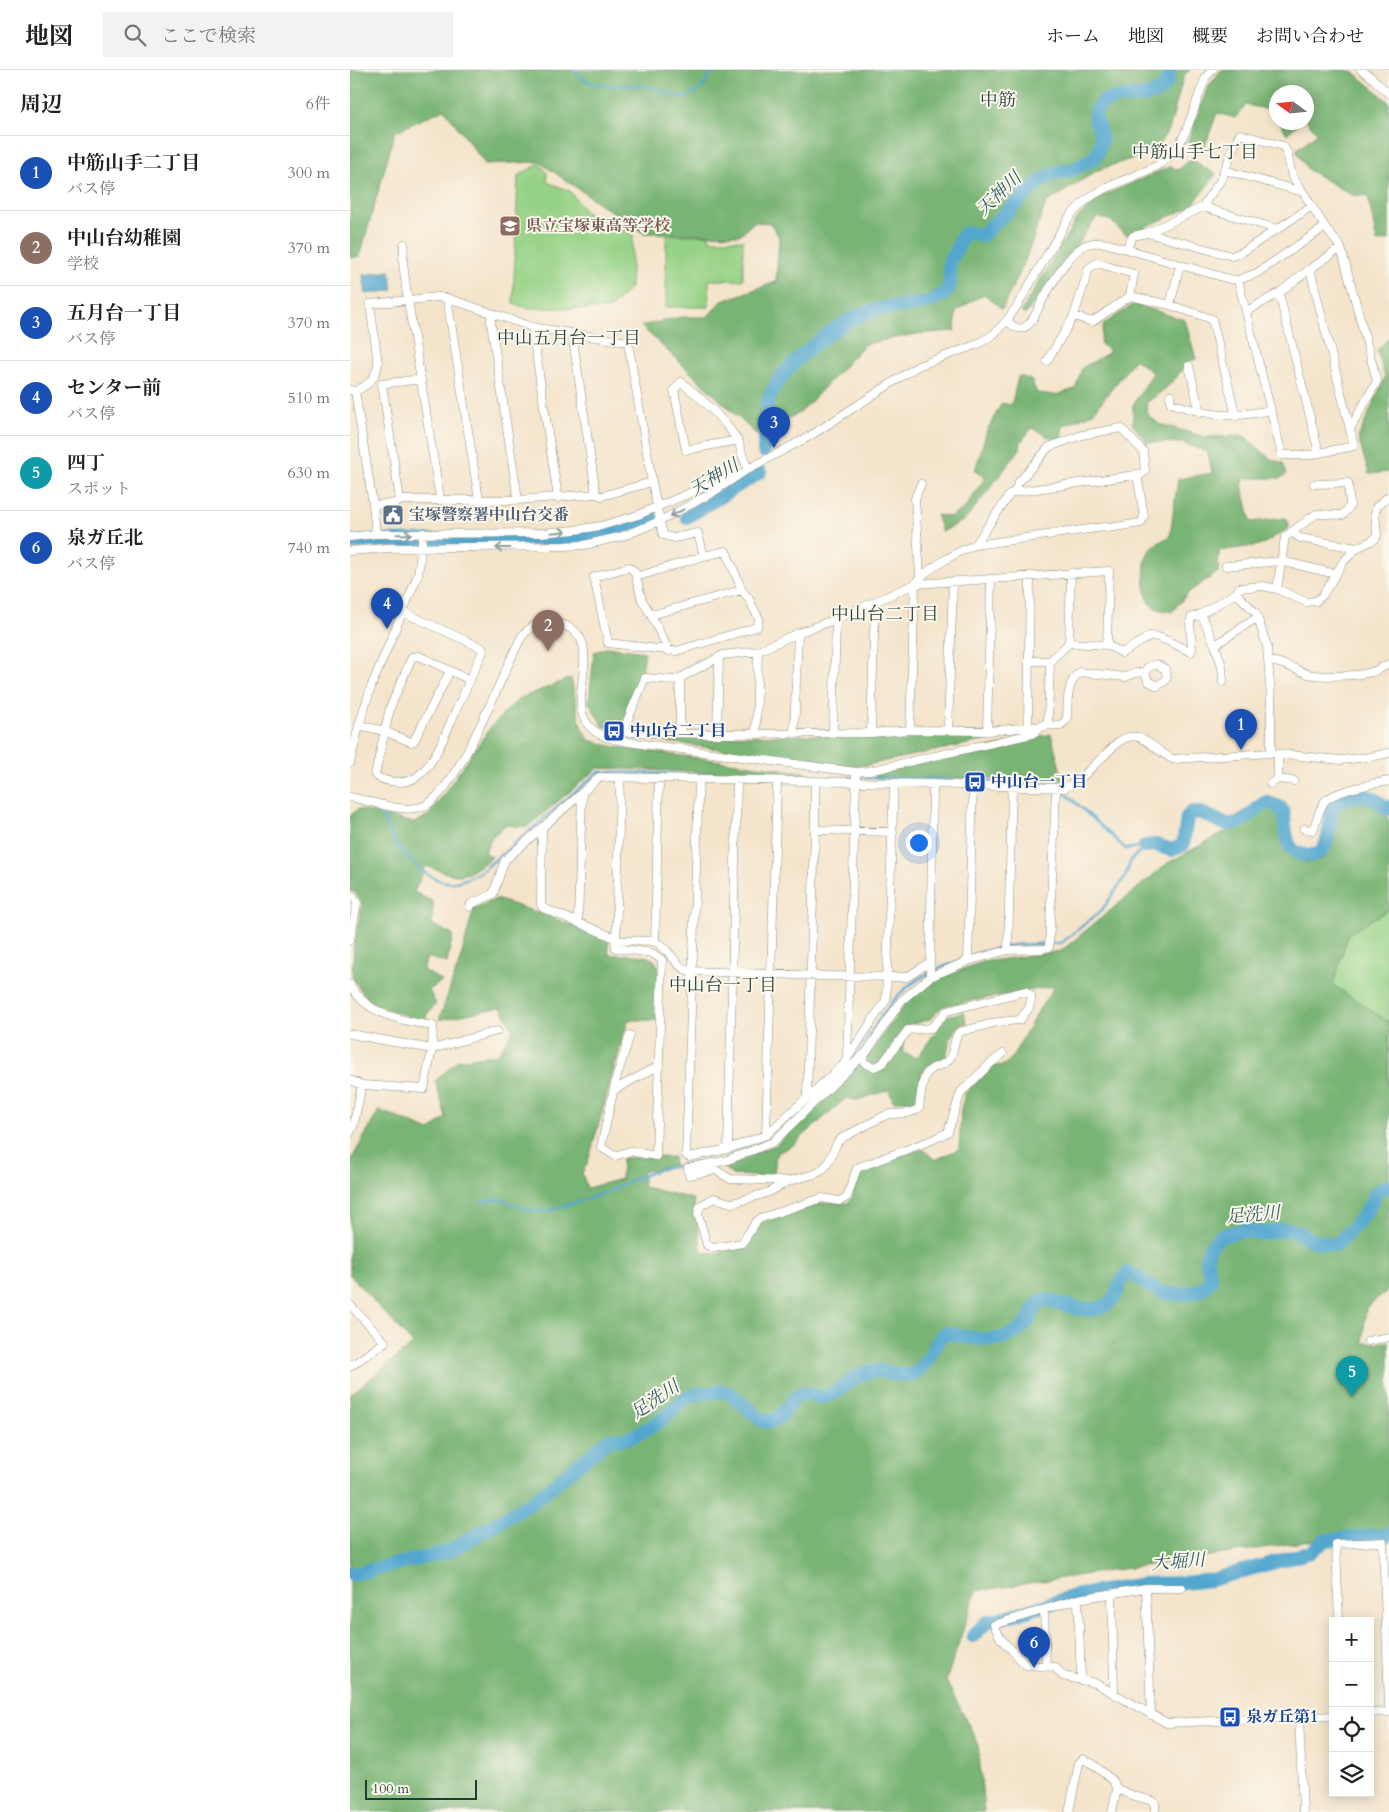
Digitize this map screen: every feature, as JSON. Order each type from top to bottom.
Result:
[{"type":"street","points":[[350,551],[388,548],[422,541],[575,530],[601,526],[638,515],[748,469],[810,436],[918,366],[978,344],[994,334],[1007,320],[1068,219],[1078,206],[1098,192],[1160,164],[1171,155],[1179,145],[1206,77],[1212,70]]},
{"type":"street","points":[[1361,70],[1389,94]]},
{"type":"street","points":[[1203,207],[1206,199],[1220,182],[1235,142],[1240,134],[1283,146],[1287,152],[1292,176],[1341,248],[1377,381],[1350,429]]},
{"type":"street","points":[[1224,170],[1303,192]]},
{"type":"street","points":[[1147,233],[1232,256],[1244,251],[1312,206]]},
{"type":"street","points":[[1126,249],[1133,236],[1147,233],[1203,207],[1277,229]]},
{"type":"street","points":[[1007,320],[1012,326],[1018,328],[1022,328],[1031,322],[1057,276],[1078,249],[1090,243],[1097,242],[1126,249],[1238,280],[1257,273],[1325,226]]},
{"type":"street","points":[[404,244],[403,262],[408,299],[440,499]]},
{"type":"street","points":[[1247,311],[1279,293],[1341,248]]},
{"type":"street","points":[[1047,361],[1074,316],[1089,268],[1096,263],[1134,274],[1130,296],[1092,322],[1074,316]]},
{"type":"street","points":[[1170,305],[1180,265]]},
{"type":"street","points":[[1238,280],[1282,455],[1310,455],[1354,446],[1310,269]]},
{"type":"street","points":[[1279,293],[1319,453]]},
{"type":"street","points":[[1130,296],[1170,305],[1212,319],[1236,416]]},
{"type":"street","points":[[376,534],[373,504],[353,390],[370,382],[376,373],[378,363],[370,304],[438,297],[532,327],[628,342],[663,535],[674,538],[698,533],[704,556]]},
{"type":"street","points":[[446,298],[479,500]]},
{"type":"street","points":[[491,314],[490,323],[518,500]]},
{"type":"street","points":[[532,327],[558,498]]},
{"type":"street","points":[[572,333],[596,494]]},
{"type":"street","points":[[1189,366],[1200,413]]},
{"type":"street","points":[[400,500],[382,384],[421,379]]},
{"type":"street","points":[[738,440],[686,450],[674,390],[680,382],[724,420],[738,440],[748,469]]},
{"type":"street","points":[[1170,395],[1172,403],[1200,413],[1236,416],[1270,410]]},
{"type":"street","points":[[975,545],[1010,494],[1142,474],[1146,470],[1142,451],[1121,428],[1082,435],[1049,447],[1018,483],[1015,492]]},
{"type":"street","points":[[350,537],[376,534],[422,541],[520,548],[584,544],[623,536],[660,521],[712,494],[748,469]]},
{"type":"street","points":[[619,740],[645,678],[673,680],[724,655],[758,651],[874,602],[917,580],[967,548],[975,545],[1141,523],[1144,516],[1137,474]]},
{"type":"street","points":[[373,504],[397,503],[400,500],[518,500],[596,494],[602,496],[652,482]]},
{"type":"street","points":[[1277,589],[1286,537],[1316,514],[1343,515],[1350,506],[1348,483],[1314,484]]},
{"type":"street","points":[[910,730],[917,580],[915,498],[921,484]]},
{"type":"street","points":[[1069,643],[1107,645],[1122,652],[1150,636],[1158,637],[1191,652],[1191,618],[1201,614],[1236,592],[1239,588],[1263,586],[1277,589],[1294,598],[1311,603],[1316,601],[1323,595],[1343,562],[1357,548],[1370,543],[1377,535],[1375,512],[1377,506],[1389,496]]},
{"type":"street","points":[[1291,532],[1300,538],[1357,548]]},
{"type":"street","points":[[520,548],[521,533]]},
{"type":"street","points":[[350,763],[359,725],[379,666],[418,575],[421,565],[422,541]]},
{"type":"street","points":[[636,577],[726,551],[742,590],[759,619],[757,627],[676,652],[608,643],[594,577],[629,567],[635,572],[636,577],[642,600],[669,651]]},
{"type":"street","points":[[1226,566],[1281,561],[1336,574]]},
{"type":"street","points":[[917,580],[953,582],[1109,571],[1107,645]]},
{"type":"street","points":[[1028,661],[1050,661],[1069,643],[1071,573]]},
{"type":"street","points":[[1028,727],[1030,576]]},
{"type":"street","points":[[987,731],[991,579]]},
{"type":"street","points":[[948,730],[953,582]]},
{"type":"street","points":[[651,615],[742,590]]},
{"type":"street","points":[[1236,592],[1258,617],[1267,646],[1274,754],[1278,779]]},
{"type":"street","points":[[872,733],[874,602]]},
{"type":"street","points":[[402,612],[482,648],[483,651],[470,680],[440,745],[426,767],[414,779],[403,782],[380,779],[375,775],[390,708],[412,657],[418,656],[470,680]]},
{"type":"street","points":[[1201,614],[1222,666],[1223,682]]},
{"type":"street","points":[[1215,645],[1258,617]]},
{"type":"street","points":[[833,733],[836,619]]},
{"type":"street","points":[[350,797],[406,808],[422,807],[434,798],[460,764],[522,636],[529,629],[544,622],[565,625],[579,636],[584,654],[581,711],[587,725],[600,735],[619,740],[856,772],[869,771],[1032,734],[1048,720],[1050,661]]},
{"type":"street","points":[[794,733],[798,633]]},
{"type":"street","points":[[756,733],[758,651]]},
{"type":"street","points":[[717,734],[719,657]]},
{"type":"street","points":[[1268,661],[1285,664],[1306,673],[1322,676],[1372,672],[1389,664]]},
{"type":"street","points":[[359,725],[384,731],[410,742],[414,741],[450,671]]},
{"type":"street","points":[[622,732],[717,734],[872,733],[910,730],[987,731],[1061,725],[1067,719],[1070,685],[1073,677],[1080,672],[1125,677],[1145,672]]},
{"type":"street","points":[[680,678],[680,733]]},
{"type":"street","points":[[470,907],[471,904],[493,894],[505,860],[599,777],[777,782],[856,782],[1056,789],[1065,788],[1075,783],[1117,743],[1123,738],[1132,735],[1142,737],[1164,756],[1173,759],[1274,754],[1340,760],[1389,753]]},
{"type":"street","points":[[847,1058],[856,772]]},
{"type":"street","points":[[620,778],[616,948],[652,953],[662,960],[656,1156],[630,1151],[615,1156],[601,1147],[614,1090],[630,1034]]},
{"type":"street","points":[[655,942],[659,779]]},
{"type":"street","points":[[1270,784],[1278,779],[1294,780]]},
{"type":"street","points":[[699,780],[686,1155],[689,1175],[716,1170],[730,1179],[789,1181],[803,1179],[822,1170],[828,1163],[837,1143],[842,1138],[886,1115],[894,1113],[908,1114],[919,1108],[924,1079],[929,1070],[947,1063],[950,1059],[955,1037],[959,1032],[998,1022],[1020,1020],[1029,1008],[1031,995],[1025,991],[947,1011],[931,1028],[908,1030],[882,1064],[874,1067],[866,1064],[862,1059],[863,1055]]},
{"type":"street","points":[[728,1149],[737,781]]},
{"type":"street","points":[[1304,829],[1313,830],[1321,806],[1335,794],[1389,781]]},
{"type":"street","points":[[766,1135],[777,782]]},
{"type":"street","points":[[807,1097],[815,782]]},
{"type":"street","points":[[686,1155],[689,1157],[728,1149],[766,1135],[844,1065],[886,1000],[894,784]]},
{"type":"street","points":[[930,977],[933,786]]},
{"type":"street","points":[[968,961],[973,787]]},
{"type":"street","points":[[1008,950],[1012,788]]},
{"type":"street","points":[[688,1168],[728,1160],[773,1142],[863,1055],[901,1001],[930,977],[968,961],[1008,950],[1050,947],[1056,789]]},
{"type":"street","points":[[578,922],[582,793]]},
{"type":"street","points":[[542,828],[541,905],[543,908],[615,940],[655,942],[667,951],[685,970],[810,976],[907,977],[930,962]]},
{"type":"street","points":[[815,830],[893,832]]},
{"type":"street","points":[[350,895],[353,896],[357,904],[350,940]]},
{"type":"street","points":[[350,985],[366,1006],[400,1020],[433,1026],[432,1049],[424,1089],[362,1085],[350,1080]]},
{"type":"street","points":[[350,1034],[432,1049],[497,1031]]},
{"type":"street","points":[[789,1181],[769,1192],[737,1202],[731,1203],[714,1198],[700,1206],[698,1214],[707,1246],[714,1248],[742,1243],[756,1222],[761,1218],[822,1198],[839,1201],[847,1197],[857,1168],[932,1140],[948,1132],[961,1092],[1003,1054]]},
{"type":"street","points":[[614,1090],[660,1065]]},
{"type":"street","points":[[350,1134],[362,1085]]},
{"type":"street","points":[[350,1305],[385,1342],[351,1366],[350,1364]]},
{"type":"street","points":[[1368,1341],[1389,1337]]},
{"type":"street","points":[[1339,1617],[1336,1544],[1386,1541],[1389,1706]]},
{"type":"street","points":[[1146,1588],[1151,1715]]},
{"type":"street","points":[[1182,1588],[1146,1588],[1078,1599],[994,1625],[1001,1639],[1026,1665],[1055,1667],[1063,1676],[1095,1683],[1167,1723],[1329,1716]]},
{"type":"street","points":[[1112,1594],[1114,1694]]},
{"type":"street","points":[[1078,1599],[1081,1679]]},
{"type":"street","points":[[1044,1610],[1046,1666]]},
{"type":"street","points":[[1374,1714],[1389,1712]]},
{"type":"street","points":[[1298,1717],[1303,1812]]},
{"type":"street","points":[[1069,1812],[1079,1763],[1083,1759],[1090,1761],[1113,1781],[1117,1789],[1112,1812]]},
{"type":"street","points":[[1117,1789],[1153,1801],[1155,1812]]},
{"type":"green space","points":[[350,70],[1190,70],[1184,75],[1170,127],[1155,151],[1098,170],[1046,203],[1023,266],[1002,309],[984,294],[956,311],[955,331],[916,334],[865,344],[801,412],[757,435],[641,326],[681,317],[707,317],[722,301],[776,282],[779,237],[770,223],[754,222],[740,235],[643,233],[539,162],[485,164],[444,109],[395,132],[360,256],[350,258]]},
{"type":"green space","points":[[1221,70],[1346,70],[1355,73],[1389,102],[1389,240],[1377,242],[1368,196],[1352,195],[1308,170],[1296,150],[1317,133],[1314,129],[1314,85],[1269,85],[1269,110],[1246,105],[1235,118],[1217,113],[1203,151],[1187,144],[1207,89]]},
{"type":"green space","points":[[1191,159],[1216,174],[1191,207],[1126,235],[1111,221],[1097,217],[1025,315],[1021,312],[1076,220],[1089,205],[1102,196],[1171,166],[1178,170]]},
{"type":"green space","points":[[539,164],[547,172],[547,182],[570,191],[585,212],[633,234],[630,288],[610,309],[528,308],[513,304],[518,176]]},
{"type":"green space","points":[[666,235],[709,235],[710,240],[743,240],[743,280],[709,280],[709,307],[666,307]]},
{"type":"green space","points":[[1134,304],[1185,320],[1196,359],[1187,362],[1169,385],[1146,403],[1148,415],[1159,424],[1206,437],[1244,436],[1271,459],[1283,463],[1286,475],[1281,478],[1245,478],[1242,485],[1251,522],[1286,518],[1289,528],[1261,545],[1219,551],[1218,572],[1189,592],[1172,612],[1154,608],[1150,604],[1144,577],[1147,555],[1154,546],[1170,536],[1178,479],[1212,473],[1208,452],[1182,443],[1147,442],[1133,425],[1133,405],[1153,373],[1135,359],[1093,413],[1063,426],[1061,439],[1049,437],[1032,428],[1021,442],[1020,449],[966,519],[942,532],[936,515],[951,517],[965,508],[985,478],[975,471],[987,430],[1002,403],[1010,405],[1012,403],[1018,377],[1031,380],[1037,393],[1055,395],[1075,389],[1082,368],[1110,352],[1100,343],[1104,324]]},
{"type":"green space","points":[[1389,338],[1389,472],[1369,474],[1358,438],[1385,377],[1377,350]]},
{"type":"green space","points":[[608,647],[645,652],[641,679],[623,725],[611,729],[603,726],[589,703],[594,652]]},
{"type":"green space","points":[[571,678],[581,726],[589,740],[615,747],[804,772],[804,776],[598,768],[527,827],[505,825],[492,837],[484,853],[492,857],[467,874],[455,875],[426,866],[414,892],[433,902],[432,924],[453,935],[447,963],[427,957],[423,970],[442,981],[429,990],[436,1004],[427,1014],[425,1021],[369,1002],[352,977],[354,945],[362,904],[355,892],[350,891],[350,816],[358,809],[414,823],[429,815],[490,728],[518,699]]},
{"type":"green space","points":[[1011,733],[1006,736],[862,766],[840,765],[629,737]]},
{"type":"green space","points":[[1051,734],[1063,780],[872,777],[873,774]]},
{"type":"green space","points":[[1359,799],[1367,800],[1389,819],[1389,909],[1348,934],[1333,985],[1389,1022],[1389,1289],[1366,1308],[1363,1343],[1389,1342],[1389,1529],[976,1591],[946,1681],[978,1743],[984,1812],[350,1812],[350,1395],[413,1344],[350,1275],[350,1162],[379,1110],[430,1131],[446,1117],[435,1081],[458,1060],[498,1054],[513,1030],[501,1007],[439,1020],[461,957],[474,908],[496,899],[543,914],[608,940],[609,955],[639,955],[655,961],[659,971],[658,1020],[628,1020],[588,1162],[582,1173],[587,1188],[621,1179],[622,1158],[673,1157],[674,1165],[642,1172],[644,1187],[693,1199],[702,1252],[715,1253],[743,1247],[761,1223],[823,1203],[848,1203],[852,1198],[860,1171],[923,1149],[935,1160],[959,1149],[961,1109],[965,1093],[993,1066],[1004,1065],[1011,1059],[1055,986],[943,1006],[930,1019],[903,1027],[903,1053],[917,1058],[947,1016],[964,1012],[967,1023],[954,1032],[946,1056],[927,1066],[921,1075],[915,1101],[893,1101],[889,1090],[857,1100],[846,1098],[793,1145],[776,1154],[774,1177],[732,1175],[721,1165],[776,1145],[872,1050],[907,1001],[937,978],[983,962],[1061,951],[1168,863],[1223,833],[1250,824],[1263,810],[1270,807],[1278,811],[1285,849],[1291,857],[1308,863],[1325,858],[1332,844],[1335,812],[1341,805]]},
{"type":"green space","points":[[1389,909],[1389,1186],[1333,985],[1348,934]]},
{"type":"water","points":[[390,271],[393,290],[366,294],[363,275]]},
{"type":"waterway","points":[[574,70],[590,83],[609,86],[640,85],[683,98],[701,89],[714,70]]},
{"type":"waterway","name":"天神川","points":[[764,451],[766,410],[769,398],[776,386],[798,359],[828,334],[858,316],[880,309],[927,302],[944,294],[950,283],[950,261],[963,236],[968,233],[981,236],[1038,183],[1055,173],[1070,171],[1095,158],[1100,148],[1101,139],[1095,114],[1101,104],[1117,98],[1153,94],[1161,89],[1169,78],[1168,70]]},
{"type":"waterway","name":"天神川","points":[[687,517],[760,472]]},
{"type":"waterway","name":"天神川","points":[[350,543],[370,541],[560,539],[604,533],[652,518]]},
{"type":"waterway","points":[[381,815],[397,845],[417,867],[439,880],[455,882],[466,879],[483,870],[599,772],[789,777]]},
{"type":"waterway","points":[[859,778],[1056,785]]},
{"type":"waterway","points":[[1062,790],[1126,849],[1145,846]]},
{"type":"waterway","points":[[1145,846],[1156,845],[1172,850],[1183,845],[1187,817],[1192,812],[1208,816],[1225,824],[1232,824],[1244,819],[1266,802],[1280,807],[1283,811],[1287,838],[1292,849],[1305,855],[1315,855],[1325,845],[1335,802],[1352,796],[1364,795],[1375,799],[1389,809]]},
{"type":"waterway","points":[[933,971],[981,952],[1014,945],[1061,943],[1101,911],[1125,877],[1131,860],[1144,847]]},
{"type":"waterway","points":[[854,1059],[894,1000],[904,989],[928,974]]},
{"type":"waterway","points":[[482,1202],[498,1199],[532,1211],[548,1211],[603,1194],[629,1181],[658,1170],[708,1160]]},
{"type":"waterway","name":"足洗川","points":[[350,1573],[353,1574],[448,1552],[531,1503],[610,1439],[632,1437],[656,1424],[686,1398],[698,1394],[723,1391],[731,1394],[763,1421],[776,1420],[792,1401],[801,1394],[807,1393],[820,1397],[830,1395],[854,1378],[869,1372],[884,1371],[900,1375],[916,1372],[927,1361],[944,1333],[978,1339],[1003,1337],[1021,1328],[1029,1320],[1037,1305],[1045,1300],[1085,1309],[1105,1306],[1114,1298],[1124,1276],[1128,1273],[1162,1292],[1178,1294],[1193,1292],[1206,1285],[1211,1279],[1206,1259],[1210,1247],[1220,1236],[1244,1230],[1260,1234],[1288,1229],[1314,1241],[1336,1245],[1365,1213],[1378,1192],[1384,1187],[1389,1186]]},
{"type":"waterway","name":"大堀川","points":[[973,1636],[987,1622],[1074,1596],[1143,1584],[1211,1580],[1311,1552],[1325,1540],[1389,1535]]},
{"type":"place","name":"県立宝塚東高等学校","points":[[510,226]]},
{"type":"place","name":"五月台一丁目","points":[[774,448]]},
{"type":"place","name":"宝塚警察署中山台交番","points":[[393,515]]},
{"type":"place","name":"センター前","points":[[387,629]]},
{"type":"place","name":"中山台幼稚園","points":[[548,651]]},
{"type":"place","name":"中山台二丁目","points":[[614,731]]},
{"type":"place","name":"中筋山手二丁目","points":[[1241,750]]},
{"type":"place","name":"中山台一丁目","points":[[975,782]]},
{"type":"place","name":"四丁","points":[[1352,1397]]},
{"type":"place","name":"泉ガ丘北","points":[[1034,1668]]},
{"type":"place","name":"泉ガ丘第1","points":[[1230,1717]]},
{"type":"district","name":"中筋","points":[[998,100]]},
{"type":"district","name":"中筋山手七丁目","points":[[1195,152]]},
{"type":"district","name":"中山五月台一丁目","points":[[569,338]]},
{"type":"district","name":"中山台二丁目","points":[[885,614]]},
{"type":"district","name":"中山台一丁目","points":[[723,985]]}]
